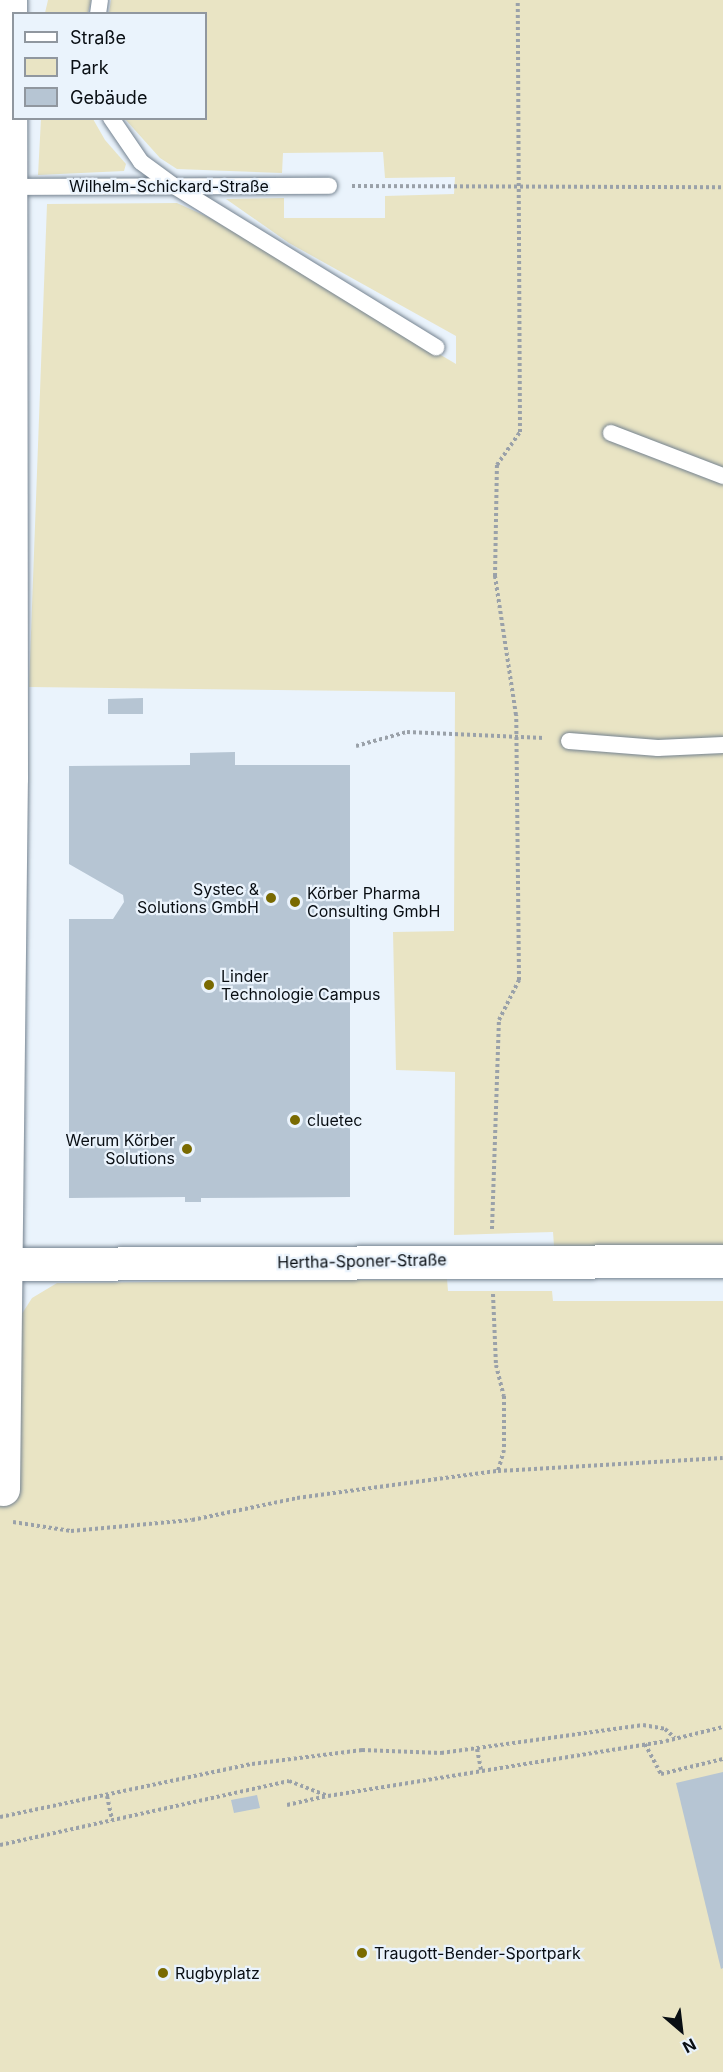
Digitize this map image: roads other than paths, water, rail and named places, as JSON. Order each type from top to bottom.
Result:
[{"type":"street","points":[[1,1505],[5,187],[10,0]]},
{"type":"street","name":"Hertha-Sponer-Straße","points":[[1,1264],[723,1261]]},
{"type":"lane","points":[[112,120],[141,162],[174,186],[436,347]]},
{"type":"lane","name":"Wilhelm-Schickard-Straße","points":[[5,187],[329,186]]},
{"type":"lane","points":[[610,433],[723,476]]},
{"type":"lane","points":[[569,741],[658,748],[723,745]]},
{"type":"place","name":"Systec & Solutions GmbH","points":[[271,898]]},
{"type":"place","name":"Körber Pharma Consulting GmbH","points":[[295,902]]},
{"type":"place","name":"Linder Technologie Campus","points":[[209,985]]},
{"type":"place","name":"cluetec","points":[[295,1120]]},
{"type":"place","name":"Werum Körber Solutions","points":[[187,1149]]},
{"type":"place","name":"Traugott-Bender-Sportpark","points":[[362,1953]]},
{"type":"place","name":"Rugbyplatz","points":[[163,1973]]}]
